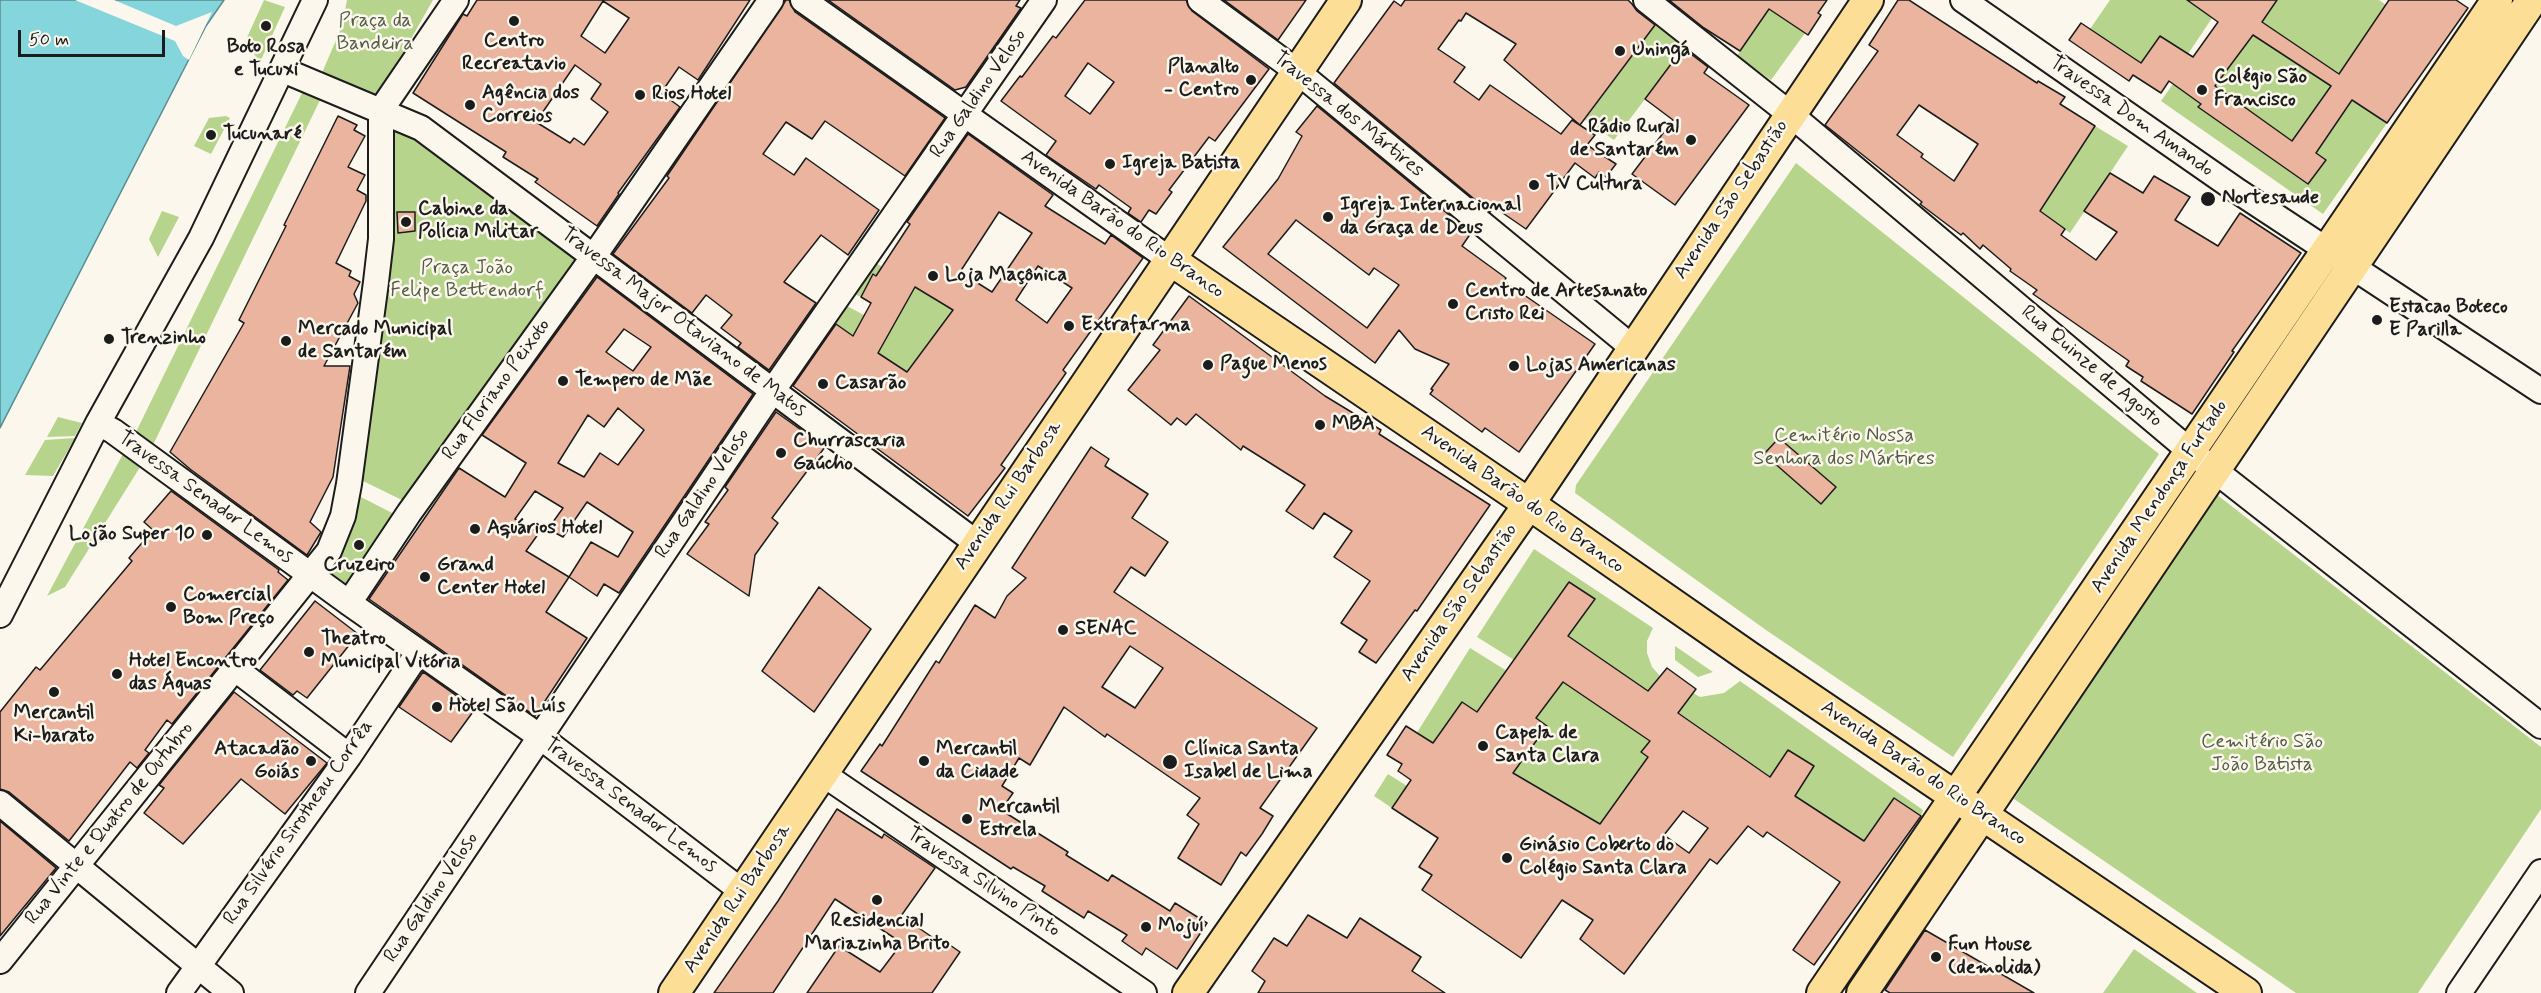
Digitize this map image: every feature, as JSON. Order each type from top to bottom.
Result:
[{"type":"main road","name":"Avenida Rui Barbosa","points":[[674,993],[1346,0]]},
{"type":"main road","name":"Avenida São Sebastião","points":[[1188,993],[1529,504],[1868,0]]},
{"type":"main road","name":"Avenida Mendonça Furtado","points":[[1822,993],[2497,0]]},
{"type":"main road","name":"Avenida Mendonça Furtado","points":[[1862,993],[2532,0]]},
{"type":"main road","name":"Avenida Barão do Rio Branco","points":[[1169,259],[1529,504],[1719,637],[2246,993]]},
{"type":"street","points":[[0,615],[98,423],[201,238],[315,0]]},
{"type":"street","points":[[381,110],[456,0]]},
{"type":"street","name":"Rua Floriano Peixoto","points":[[349,603],[409,513],[594,256],[771,0]]},
{"type":"street","name":"Avenida Barão do Rio Branco","points":[[803,0],[1169,259]]},
{"type":"street","name":"Rua Galdino Veloso","points":[[368,993],[773,390],[1044,0]]},
{"type":"street","name":"Travessa dos Mártires","points":[[1200,0],[1298,72],[1633,348]]},
{"type":"street","name":"Rua Quinze de Agosto","points":[[1646,0],[1790,114],[2190,451],[2541,726]]},
{"type":"street","name":"Travessa Dom Amando","points":[[1963,0],[2229,185],[2541,391]]},
{"type":"street","name":"Travessa Major Otaviano de Matos","points":[[283,70],[421,128],[978,544]]},
{"type":"street","name":"Travessa Senador Lemos","points":[[311,574],[329,551],[344,516],[381,239],[381,110]]},
{"type":"street","name":"Travessa Senador Lemos","points":[[98,423],[113,431],[418,653],[539,736],[743,892]]},
{"type":"street","name":"Rua Vinte e Quatro de Outubro","points":[[0,961],[311,574]]},
{"type":"street","name":"Rua Silvério Sirotheau Corrêa","points":[[179,993],[349,756],[418,653]]},
{"type":"street","points":[[234,668],[349,756]]},
{"type":"street","name":"Travessa Silvino Pinto","points":[[823,774],[1144,993]]},
{"type":"street","points":[[0,803],[231,993]]},
{"type":"street","points":[[2459,993],[2541,872]]},
{"type":"green space","points":[[264,0],[285,7],[260,62],[245,42]]},
{"type":"green space","name":"Praça da Bandeira","points":[[347,0],[433,0],[378,97],[322,73],[342,26]]},
{"type":"green space","points":[[2110,0],[2187,0],[2212,18],[2188,54],[2141,63],[2090,29]]},
{"type":"green space","points":[[2277,0],[2379,0],[2386,5],[2339,74],[2262,22]]},
{"type":"green space","points":[[1769,9],[1805,33],[1771,80],[1737,56]]},
{"type":"green space","points":[[1657,22],[1686,45],[1614,140],[1585,120]]},
{"type":"green space","points":[[2253,35],[2331,86],[2292,141],[2215,86]]},
{"type":"green space","points":[[2173,84],[2201,104],[2199,108],[2308,184],[2326,161],[2316,153],[2352,100],[2387,123],[2323,214],[2161,101]]},
{"type":"green space","points":[[305,87],[322,96],[152,447],[134,436]]},
{"type":"green space","points":[[226,116],[230,118],[211,154],[194,146],[209,118]]},
{"type":"green space","name":"Praça João Felipe Bettendorf","points":[[390,125],[413,137],[579,261],[408,503],[359,479]]},
{"type":"green space","points":[[2095,126],[2128,146],[2070,233],[2040,212]]},
{"type":"green space","name":"Cemitério Nossa Senhora dos Mártires","points":[[1796,163],[2159,454],[1953,757],[1766,630],[1575,493],[1576,485]]},
{"type":"green space","points":[[162,211],[179,217],[158,257],[149,239]]},
{"type":"green space","points":[[876,263],[953,310],[905,374],[835,324],[847,306],[890,329],[910,294],[874,274],[861,297],[854,294]]},
{"type":"green space","points":[[58,417],[82,423],[75,436],[47,437]]},
{"type":"green space","points":[[75,438],[53,476],[25,475],[45,440]]},
{"type":"green space","points":[[124,452],[142,464],[65,587],[47,596]]},
{"type":"green space","points":[[355,494],[398,516],[348,589],[324,572]]},
{"type":"green space","name":"Cemitério São João Batista","points":[[2216,494],[2541,747],[2541,809],[2418,993],[2296,993],[2014,799]]},
{"type":"green space","points":[[1534,549],[1653,628],[1647,641],[1647,653],[1652,667],[1660,676],[1660,700],[1568,636],[1595,600],[1569,582],[1514,660],[1477,637]]},
{"type":"green space","points":[[1675,646],[1713,672],[1698,677],[1675,660]]},
{"type":"green space","points":[[1470,648],[1507,671],[1486,768],[1413,739]]},
{"type":"green space","points":[[1555,676],[1650,741],[1641,752],[1648,757],[1600,824],[1510,771],[1547,726],[1536,718],[1550,700]]},
{"type":"green space","points":[[1740,681],[1923,810],[1921,816],[1864,841],[1795,796],[1814,766],[1788,750],[1782,759],[1784,786],[1668,705],[1681,708],[1693,693],[1700,697],[1724,693]]},
{"type":"green space","points":[[1388,774],[1407,786],[1392,808],[1374,796]]},
{"type":"green space","points":[[2134,949],[2197,993],[2103,993]]},
{"type":"water","points":[[0,0],[224,0],[206,26],[0,428]]},
{"type":"pier","points":[[75,0],[114,0],[176,26],[212,12],[189,60],[183,56],[175,41]]},
{"type":"building","points":[[477,0],[750,0],[698,80],[679,67],[661,93],[680,107],[597,226],[535,182],[538,179],[503,157],[506,152],[413,93],[463,14],[467,16]],"holes":[[[603,1],[629,18],[605,53],[581,36]],[[575,65],[601,84],[591,99],[608,112],[584,145],[574,138],[570,143],[536,122]]]},
{"type":"building","points":[[786,0],[789,0],[795,12],[945,118],[905,176],[825,121],[812,139],[786,122],[763,154],[794,175],[806,158],[879,210],[848,255],[821,235],[784,282],[816,303],[769,370],[738,347],[741,343],[721,328],[732,315],[706,295],[692,313],[613,254],[669,178],[667,176]]},
{"type":"building","points":[[828,0],[1020,0],[1016,6],[1021,8],[966,87],[955,90]]},
{"type":"building","points":[[1085,0],[1186,0],[1192,11],[1269,69],[1215,141],[1209,137],[1169,190],[1172,192],[1156,214],[1149,210],[1141,222],[1128,213],[1131,208],[1099,185],[1096,189],[1046,155],[1056,141],[1001,101],[1053,36],[1056,38]],"holes":[[[1088,63],[1114,82],[1090,114],[1065,96]]]},
{"type":"building","points":[[1224,0],[1306,0],[1278,40]]},
{"type":"building","points":[[1405,0],[1628,0],[1637,11],[1655,25],[1580,125],[1504,60],[1516,44],[1466,13],[1438,49],[1465,67],[1454,82],[1479,100],[1490,85],[1561,134],[1572,120],[1595,135],[1587,145],[1616,164],[1606,177],[1599,172],[1595,178],[1575,163],[1526,229],[1494,207],[1490,212],[1334,83],[1394,1],[1401,6]]},
{"type":"building","points":[[1669,0],[1827,0],[1818,13],[1821,15],[1808,35],[1769,9],[1740,51],[1704,28]]},
{"type":"building","points":[[1898,0],[1909,0],[2037,83],[2038,81],[2065,97],[2060,104],[2095,126],[2040,211],[2065,229],[2061,235],[2096,260],[2117,232],[2084,211],[2110,173],[2143,193],[2154,176],[2190,197],[2175,220],[2218,246],[2240,213],[2301,253],[2232,351],[2234,352],[2192,414],[2141,381],[2143,377],[2126,366],[2129,361],[2033,294],[2037,290],[2010,271],[2011,269],[1983,245],[1980,249],[1963,233],[1961,235],[1920,204],[1922,202],[1825,125],[1878,51],[1869,45]],"holes":[[[1919,105],[1978,144],[1954,181],[1921,157],[1923,154],[1897,135]]]},
{"type":"building","points":[[2187,0],[2277,0],[2262,22],[2339,74],[2389,0],[2456,0],[2468,8],[2387,123],[2352,100],[2316,153],[2326,160],[2308,184],[2198,107],[2201,104],[2169,81],[2161,93],[2133,75],[2129,81],[2069,40],[2081,23],[2141,63],[2160,36],[2193,57],[2218,22]],"holes":[[[2253,35],[2331,86],[2292,141],[2215,86]]]},
{"type":"building","name":"Rádio Rural de Santarém","points":[[1683,48],[1708,67],[1704,73],[1749,105],[1675,205],[1632,174],[1673,120],[1645,99]]},
{"type":"building","points":[[1317,106],[1471,233],[1462,246],[1506,278],[1504,281],[1595,344],[1519,452],[1485,428],[1482,432],[1430,394],[1433,390],[1431,389],[1449,364],[1415,349],[1399,330],[1375,363],[1223,247],[1278,179],[1302,136],[1296,132]],"holes":[[[1296,220],[1369,275],[1374,268],[1399,285],[1367,328],[1268,254]]]},
{"type":"building","points":[[338,116],[357,125],[354,130],[365,136],[348,167],[365,175],[357,190],[366,195],[366,201],[336,263],[351,271],[349,276],[360,282],[354,294],[358,303],[324,366],[350,366],[333,477],[310,522],[321,532],[307,555],[170,452],[244,323],[239,320]]},
{"type":"building","points":[[968,134],[1053,195],[1045,206],[1105,244],[1111,235],[1143,258],[1063,370],[1066,373],[1001,465],[1005,468],[968,516],[793,386],[836,324],[853,336],[871,303],[861,297],[873,274],[876,276],[910,224],[907,222]],"holes":[[[999,212],[1032,233],[992,292],[960,272]],[[1038,266],[1072,288],[1047,323],[1016,300]],[[915,287],[953,310],[907,372],[878,353]]]},
{"type":"building","name":"Cabine da Polícia Militar","points":[[397,212],[415,212],[415,231],[398,233]]},
{"type":"building","points":[[597,277],[753,394],[619,593],[604,584],[597,596],[569,577],[546,612],[587,638],[535,716],[369,599],[459,468],[505,497],[526,463],[482,435]],"holes":[[[624,329],[651,347],[633,371],[606,352]],[[618,408],[644,430],[618,465],[600,453],[584,477],[558,463],[588,415],[604,427]],[[535,491],[563,508],[548,529],[563,537],[587,502],[633,532],[618,557],[591,542],[569,577],[526,551],[539,533],[515,519]]]},
{"type":"building","points":[[1189,296],[1325,396],[1381,430],[1379,434],[1490,505],[1417,611],[1415,610],[1376,663],[1359,652],[1367,640],[1341,623],[1370,581],[1334,557],[1352,531],[1324,513],[1313,529],[1286,511],[1305,485],[1243,446],[1241,450],[1196,414],[1186,425],[1177,418],[1171,425],[1128,390],[1160,350],[1153,345]]},
{"type":"building","points":[[776,412],[825,447],[772,518],[778,523],[755,555],[749,596],[687,554],[709,524],[705,522],[728,490],[725,487]]},
{"type":"building","points":[[1779,438],[1836,487],[1821,504],[1764,454]]},
{"type":"building","points":[[1091,447],[1109,459],[1105,466],[1148,494],[1132,518],[1168,542],[1145,576],[1131,567],[1114,592],[1317,728],[1260,808],[1273,816],[1262,834],[1246,856],[1241,852],[1221,885],[1178,858],[1199,824],[1187,815],[1200,798],[1107,734],[1105,737],[1064,707],[1030,765],[1019,758],[1002,786],[1013,793],[1001,810],[1068,852],[1066,855],[1108,881],[1112,875],[1170,911],[1175,903],[1207,923],[1177,969],[1146,948],[1142,955],[1122,941],[1127,935],[1088,911],[1084,918],[1042,891],[1045,886],[1013,867],[1011,869],[861,771],[880,744],[882,746],[936,661],[939,663],[975,605],[995,618],[1007,596],[1026,578],[1012,568]],"holes":[[[1130,646],[1163,668],[1135,708],[1102,687]]]},
{"type":"building","points":[[171,491],[279,570],[278,572],[288,580],[172,724],[167,720],[145,750],[149,753],[137,768],[130,762],[69,841],[9,792],[0,789],[0,712],[36,667],[40,670],[132,561],[129,558],[153,530],[144,522]]},
{"type":"building","points":[[1569,582],[1595,599],[1568,636],[1648,691],[1667,668],[1696,689],[1678,713],[1770,777],[1788,750],[1814,766],[1795,796],[1864,841],[1894,798],[1921,816],[1814,965],[1793,950],[1840,882],[1767,832],[1763,837],[1748,826],[1717,864],[1710,859],[1624,974],[1580,939],[1593,920],[1562,900],[1521,958],[1422,890],[1432,875],[1419,867],[1438,838],[1392,808],[1411,780],[1398,771],[1402,764],[1387,755],[1406,726],[1433,743],[1462,702],[1477,712]],"holes":[[[1563,682],[1650,741],[1641,752],[1648,757],[1600,824],[1513,773],[1547,726],[1536,718]],[[1683,811],[1708,828],[1689,853],[1664,835]]]},
{"type":"building","points":[[819,587],[871,629],[814,712],[762,671]]},
{"type":"building","name":"Theatro Municipal Vitória","points":[[315,601],[358,634],[307,698],[297,691],[293,695],[260,670]]},
{"type":"building","name":"Hotel São Luís","points":[[423,672],[475,709],[451,742],[399,707]]},
{"type":"building","points":[[234,692],[327,763],[285,814],[241,779],[183,844],[144,813],[164,788],[159,785]]},
{"type":"building","points":[[837,809],[882,838],[884,834],[935,868],[901,916],[935,939],[937,936],[960,952],[932,993],[807,993],[839,946],[880,972],[902,943],[835,899],[773,993],[714,993],[778,901]]},
{"type":"building","points":[[0,821],[56,868],[0,936]]},
{"type":"building","points":[[1308,915],[1347,938],[1360,918],[1421,957],[1412,971],[1445,993],[1258,993],[1265,981],[1252,971],[1274,938],[1287,946]]},
{"type":"building","name":"Fun House (demolida)","points":[[1925,930],[2034,993],[1890,993],[1885,990]]},
{"type":"place","name":"Centro Recreatavio","points":[[514,21]]},
{"type":"place","name":"Boto Rosa e Tucuxi","points":[[266,26]]},
{"type":"place","name":"Uningá","points":[[1620,51]]},
{"type":"place","name":"Planalto - Centro","points":[[1251,80]]},
{"type":"place","name":"Colégio São Francisco","points":[[2202,90]]},
{"type":"place","name":"Rios Hotel","points":[[640,95]]},
{"type":"place","name":"Agência dos Correios","points":[[470,105]]},
{"type":"place","name":"Tucunaré","points":[[211,135]]},
{"type":"place","name":"Rádio Rural de Santarém","points":[[1691,140]]},
{"type":"place","name":"Igreja Batista","points":[[1110,164]]},
{"type":"place","name":"TV Cultura","points":[[1534,185]]},
{"type":"place","name":"Nortesaude","points":[[2208,199]]},
{"type":"place","name":"Igreja Internacional da Graça de Deus","points":[[1328,217]]},
{"type":"place","name":"Cabine da Polícia Militar","points":[[406,222]]},
{"type":"place","name":"Loja Maçônica","points":[[933,276]]},
{"type":"place","name":"Centro de Artesanato Cristo Rei","points":[[1453,304]]},
{"type":"place","name":"Estacao Boteco E Parilla","points":[[2377,320]]},
{"type":"place","name":"Extrafarma","points":[[1069,326]]},
{"type":"place","name":"Trenzinho","points":[[109,339]]},
{"type":"place","name":"Mercado Municipal de Santarém","points":[[286,341]]},
{"type":"place","name":"Pague Menos","points":[[1208,365]]},
{"type":"place","name":"Lojas Americanas","points":[[1514,366]]},
{"type":"place","name":"Tempero de Mãe","points":[[563,381]]},
{"type":"place","name":"Casarão","points":[[823,384]]},
{"type":"place","name":"MBA","points":[[1320,425]]},
{"type":"place","name":"Churrascaria Gaúcho","points":[[781,453]]},
{"type":"place","name":"Aquários Hotel","points":[[475,529]]},
{"type":"place","name":"Lojão Super 10","points":[[207,535]]},
{"type":"place","name":"Cruzeiro","points":[[359,545]]},
{"type":"place","name":"Grand Center Hotel","points":[[425,577]]},
{"type":"place","name":"Comercial Bom Preço","points":[[171,607]]},
{"type":"place","name":"SENAC","points":[[1063,630]]},
{"type":"place","name":"Theatro Municipal Vitória","points":[[309,652]]},
{"type":"place","name":"Hotel Encontro das Águas","points":[[117,674]]},
{"type":"place","name":"Mercantil Ki-barato","points":[[54,692]]},
{"type":"place","name":"Hotel São Luís","points":[[437,707]]},
{"type":"place","name":"Capela de Santa Clara","points":[[1483,746]]},
{"type":"place","name":"Atacadão Goiás","points":[[311,761]]},
{"type":"place","name":"Mercantil da Cidade","points":[[924,761]]},
{"type":"place","name":"Clínica Santa Isabel de Lima","points":[[1170,762]]},
{"type":"place","name":"Mercantil Estrela","points":[[967,819]]},
{"type":"place","name":"Ginásio Coberto do Colégio Santa Clara","points":[[1507,858]]},
{"type":"place","name":"Residencial Mariazinha Brito","points":[[877,900]]},
{"type":"place","name":"Mojuí","points":[[1146,927]]},
{"type":"place","name":"Fun House (demolida)","points":[[1936,957]]}]
